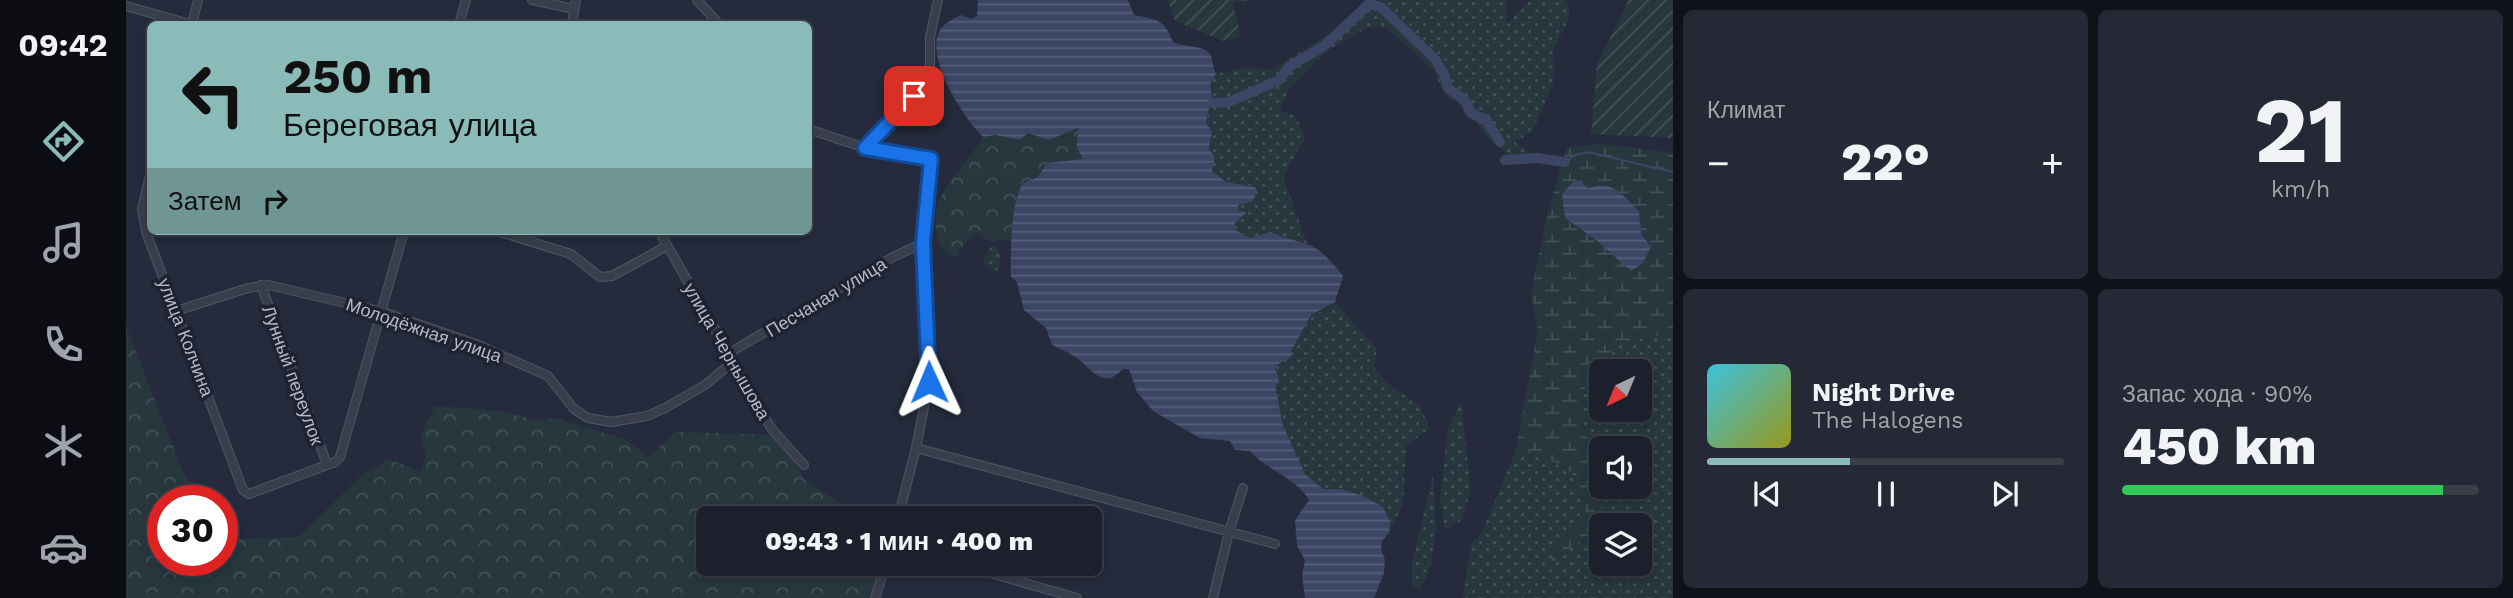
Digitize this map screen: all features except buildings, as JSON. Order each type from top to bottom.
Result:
[{"type":"street","points":[[192,21],[198,0]]},
{"type":"street","points":[[460,21],[466,0]]},
{"type":"street","points":[[533,0],[575,5]]},
{"type":"street","points":[[697,0],[716,21]]},
{"type":"street","points":[[865,148],[930,79],[930,37],[937,0]]},
{"type":"street","points":[[126,6],[180,21]]},
{"type":"street","points":[[812,131],[865,148],[931,159],[923,243],[930,370],[916,448],[901,506]]},
{"type":"street","name":"улица Колчина","points":[[147,191],[142,218],[147,232]]},
{"type":"street","name":"улица Колчина","points":[[148,235],[243,490],[249,494],[327,464]]},
{"type":"street","points":[[327,464],[340,457],[345,447],[403,235]]},
{"type":"street","points":[[510,235],[571,254],[600,277],[612,276],[667,246]]},
{"type":"street","name":"улица Чернышова","points":[[661,235],[771,428],[804,465]]},
{"type":"street","name":"Песчаная улица","points":[[548,376],[574,410],[588,418],[611,422],[647,416],[705,385],[732,357],[892,257],[923,243]]},
{"type":"street","name":"Молодёжная улица","points":[[176,311],[261,285],[282,287],[380,311],[476,344],[548,376]]},
{"type":"street","name":"Лунный переулок","points":[[261,285],[327,464]]},
{"type":"street","points":[[916,448],[1275,544]]},
{"type":"street","points":[[1213,598],[1243,488]]},
{"type":"street","points":[[875,598],[882,576]]},
{"type":"street","points":[[1001,576],[1077,598]]},
{"type":"green space","points":[[1168,0],[1253,0],[1233,3],[1241,37],[1224,41],[1175,21]]},
{"type":"green space","points":[[1366,0],[1507,0],[1507,24],[1529,0],[1565,0],[1569,6],[1569,19],[1553,50],[1555,68],[1552,87],[1532,132],[1515,142],[1537,158],[1517,163],[1486,137],[1479,125],[1466,116],[1458,103],[1445,96],[1434,71],[1387,28],[1371,26],[1328,50],[1290,87],[1279,111],[1296,116],[1305,138],[1283,177],[1307,243],[1281,238],[1271,232],[1250,238],[1235,230],[1235,223],[1246,212],[1238,211],[1237,205],[1255,187],[1226,182],[1215,173],[1210,161],[1212,132],[1206,123],[1212,97],[1209,87],[1211,82],[1216,74],[1248,67],[1270,70],[1340,28]]},
{"type":"green space","points":[[1629,0],[1673,0],[1673,138],[1591,134],[1597,64]]},
{"type":"green space","points":[[1078,128],[1084,160],[1047,163],[1037,177],[1024,183],[1017,193],[1014,236],[1010,240],[989,241],[978,233],[965,242],[957,257],[942,249],[935,220],[939,201],[983,137],[995,135],[1020,140],[1028,133],[1050,140]]},
{"type":"green space","points":[[1605,144],[1673,153],[1673,333],[1620,342],[1603,359],[1589,359],[1589,377],[1579,409],[1589,455],[1589,499],[1598,499],[1601,513],[1589,513],[1589,534],[1548,566],[1562,538],[1587,516],[1572,473],[1535,451],[1515,453],[1538,331],[1531,295],[1548,210],[1567,147]],"holes":[[[1581,180],[1586,189],[1639,211],[1641,234],[1596,240],[1565,218],[1573,182]]]},
{"type":"green space","points":[[994,246],[1000,257],[997,271],[992,271],[983,262],[989,249]]},
{"type":"green space","points":[[1335,302],[1377,349],[1374,367],[1387,383],[1419,405],[1430,428],[1406,446],[1403,504],[1389,533],[1390,522],[1357,499],[1339,489],[1323,489],[1313,482],[1295,456],[1282,422],[1277,390],[1279,378],[1275,369],[1283,363],[1311,315]]},
{"type":"green space","points":[[126,326],[182,470],[192,485],[147,485],[147,576],[238,576],[238,539],[299,537],[362,475],[389,459],[420,472],[426,455],[420,437],[435,406],[502,411],[534,420],[555,418],[624,439],[649,457],[676,432],[782,435],[805,481],[842,506],[696,506],[696,576],[879,576],[871,598],[126,598]]},
{"type":"green space","points":[[1673,333],[1673,598],[1463,598],[1471,545],[1482,532],[1515,453],[1535,451],[1572,473],[1587,517],[1562,538],[1549,564],[1589,536],[1589,576],[1652,576],[1652,513],[1601,513],[1598,499],[1652,499],[1652,436],[1589,436],[1589,455],[1579,409],[1589,377],[1589,422],[1652,422],[1652,359],[1603,359],[1620,342]]},
{"type":"green space","points":[[1461,401],[1471,489],[1462,520],[1445,530],[1440,499],[1448,429]]},
{"type":"green space","points":[[1433,475],[1435,535],[1426,579],[1419,590],[1412,585],[1412,563]]},
{"type":"water","points":[[978,0],[1128,0],[1134,15],[1159,21],[1173,42],[1209,52],[1216,74],[1210,84],[1213,103],[1209,108],[1206,123],[1212,132],[1209,148],[1215,158],[1212,171],[1226,182],[1255,187],[1257,191],[1253,201],[1238,205],[1238,211],[1247,212],[1235,223],[1235,230],[1250,238],[1271,232],[1310,245],[1326,256],[1343,276],[1335,302],[1311,315],[1291,351],[1291,357],[1277,365],[1275,369],[1279,378],[1276,388],[1282,423],[1305,474],[1323,489],[1340,489],[1363,496],[1383,507],[1390,522],[1389,533],[1382,541],[1381,549],[1385,560],[1384,573],[1374,598],[1305,598],[1302,575],[1305,560],[1297,546],[1295,520],[1309,500],[1303,492],[1250,451],[1235,450],[1230,441],[1200,438],[1153,411],[1137,392],[1129,369],[1123,369],[1109,378],[1098,376],[1077,358],[1052,345],[1046,328],[1024,310],[1017,282],[1011,277],[1012,229],[1019,191],[1023,184],[1037,177],[1047,163],[1083,159],[1077,148],[1078,128],[1049,140],[1028,133],[1020,140],[995,135],[983,137],[956,101],[941,69],[937,39],[942,27],[954,19],[961,15],[972,19],[977,16]]},
{"type":"water","points":[[1581,180],[1587,189],[1603,186],[1616,190],[1639,211],[1641,234],[1651,247],[1643,263],[1631,271],[1596,240],[1565,218],[1562,194],[1573,182]]},
{"type":"waterway","points":[[1213,103],[1229,102],[1279,80],[1290,66],[1324,46],[1369,4],[1381,7],[1435,59],[1448,88],[1466,101],[1471,113],[1486,120],[1500,142]]},
{"type":"waterway","points":[[1565,162],[1575,155],[1588,152],[1673,172]]},
{"type":"waterway","points":[[1505,160],[1537,158],[1565,162]]},
{"type":"route","points":[[914,96],[865,148],[931,159],[923,243],[929,382]]}]
